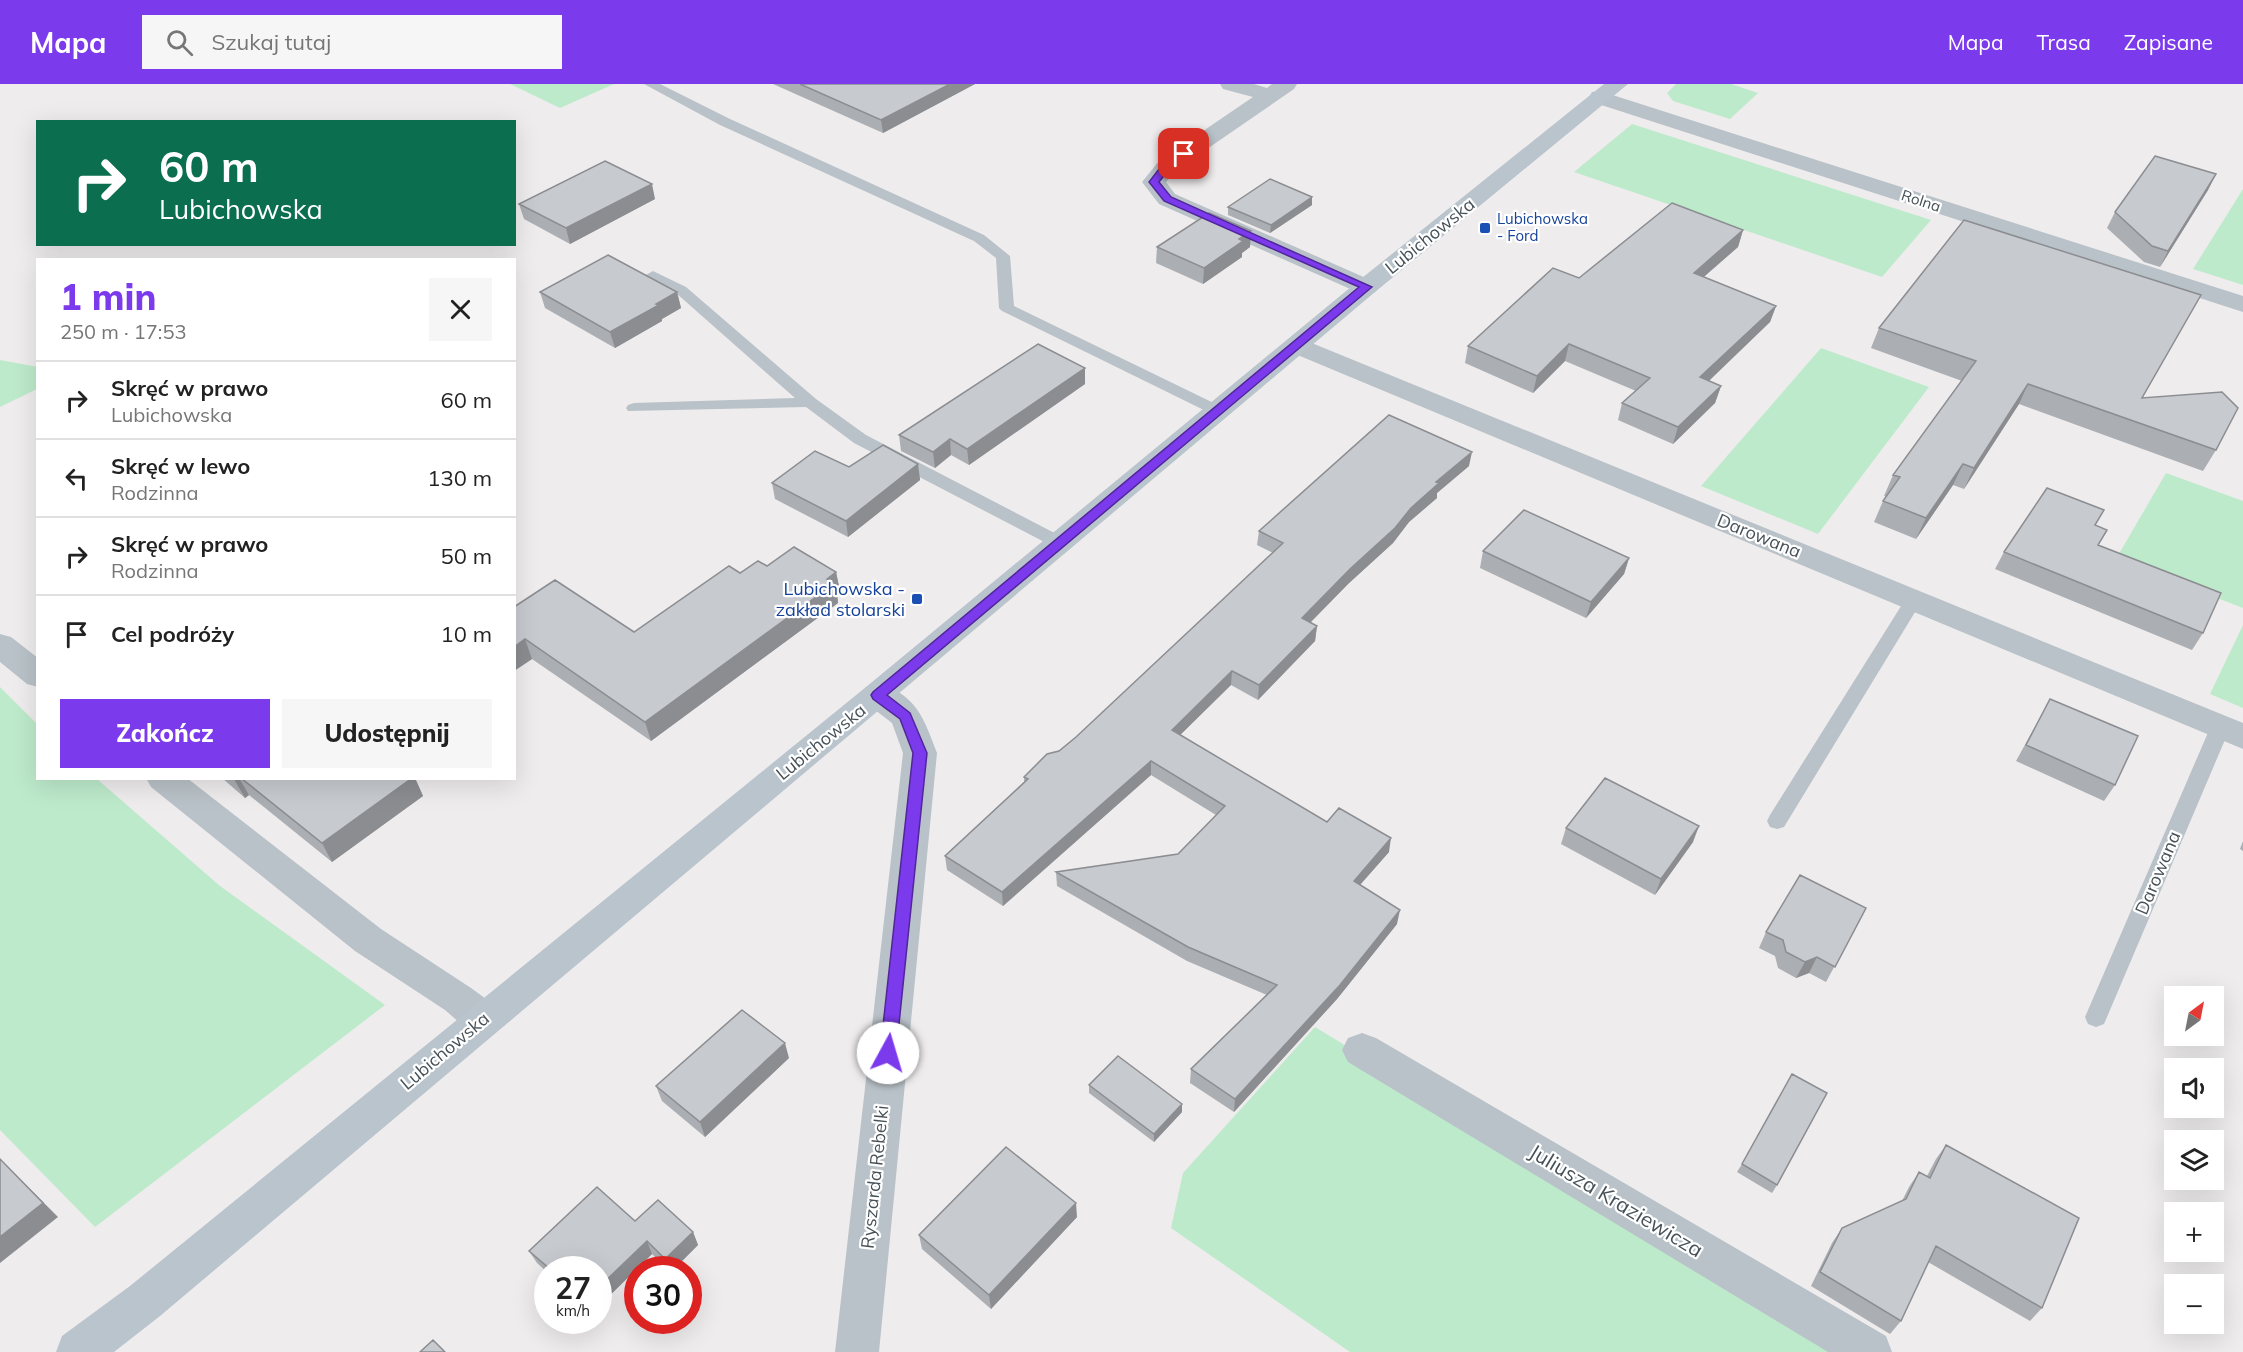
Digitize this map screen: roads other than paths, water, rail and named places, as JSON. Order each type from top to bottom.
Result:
[{"type":"street","points":[[1231,84],[1277,89]]},
{"type":"street","points":[[1277,89],[1167,166],[1154,182],[1167,199],[1366,287]]},
{"type":"street","name":"Lubichowska","points":[[78,1352],[145,1300],[878,695],[1366,287],[1609,91]]},
{"type":"street","name":"Rolna","points":[[1609,91],[2243,304]]},
{"type":"street","name":"Darowana","points":[[1298,345],[2232,732]]},
{"type":"street","points":[[0,645],[36,674]]},
{"type":"street","name":"Ryszarda Rebelki","points":[[857,1352],[920,753],[906,716],[878,695]]},
{"type":"street","points":[[167,780],[368,940],[458,999],[483,1019]]},
{"type":"street","name":"Juliusza Kraziewicza","points":[[1362,1050],[1870,1352]]},
{"type":"lane","points":[[650,84],[724,122],[979,238],[1003,256],[1007,308],[1218,411]]},
{"type":"lane","points":[[653,275],[681,290],[810,402],[860,439],[1060,543]]},
{"type":"lane","points":[[634,408],[810,402]]},
{"type":"lane","points":[[1777,821],[1914,599]]},
{"type":"lane","name":"Darowana","points":[[2096,1017],[2232,732]]},
{"type":"place","name":"Lubichowska - Ford","points":[[1485,228]]},
{"type":"place","name":"Lubichowska - zakład stolarski","points":[[917,599]]}]
